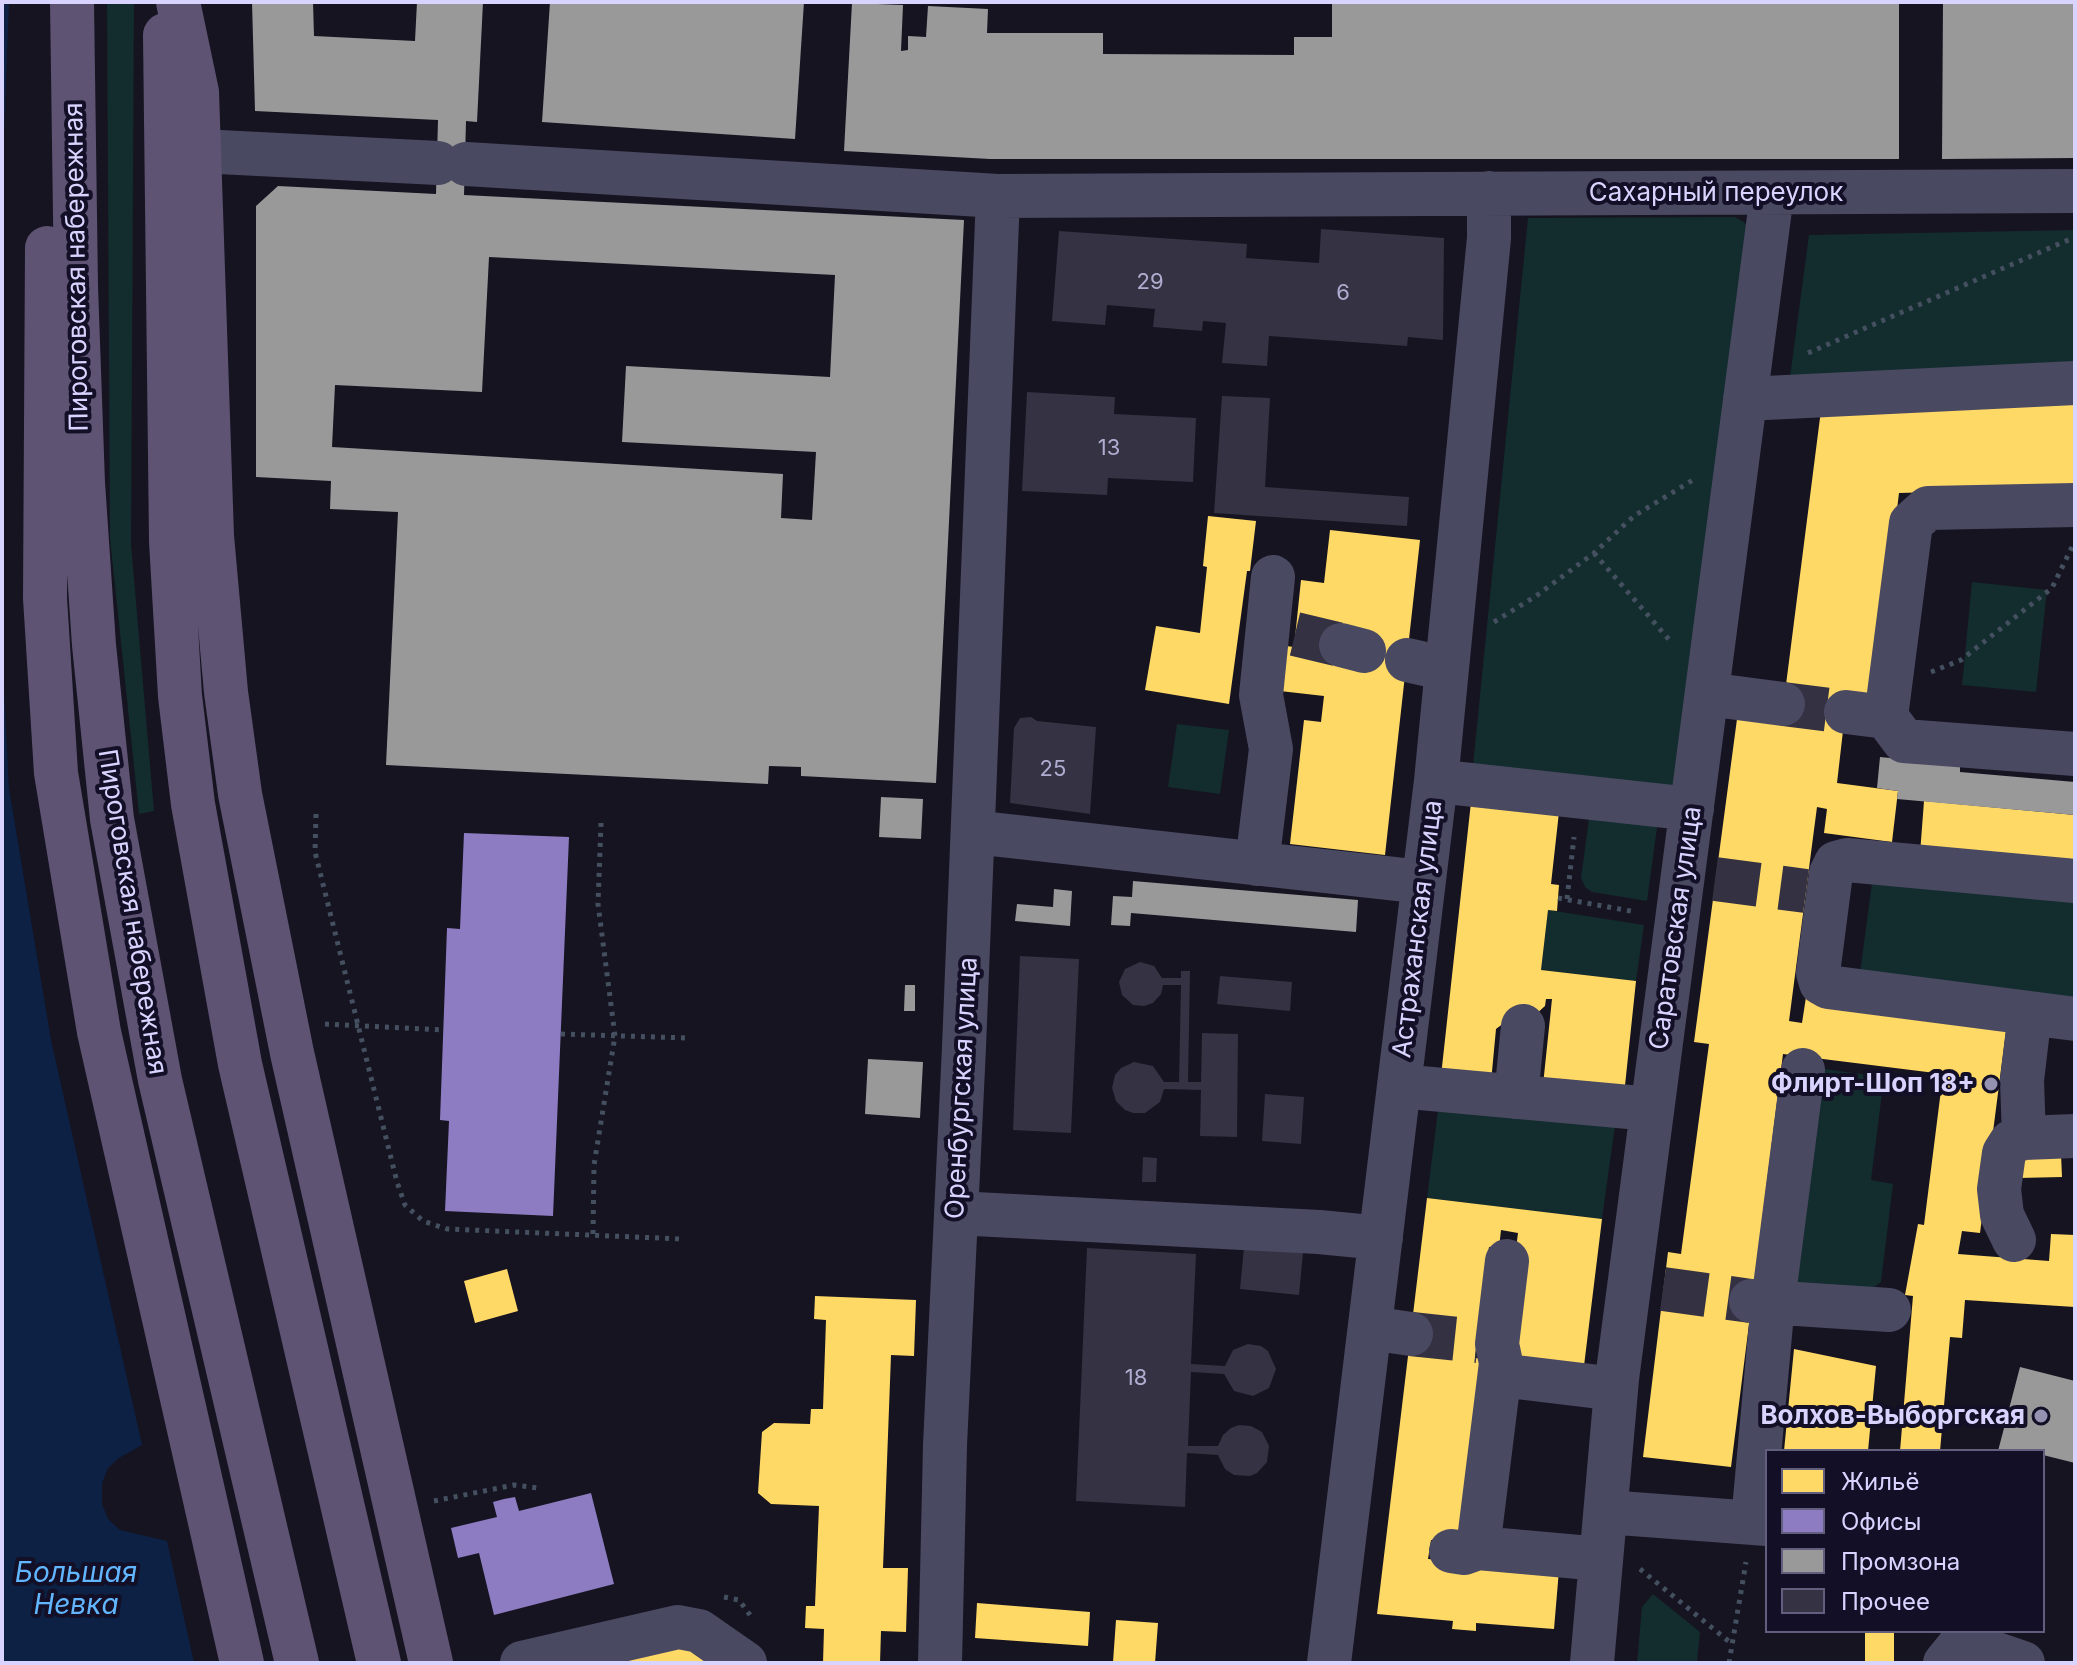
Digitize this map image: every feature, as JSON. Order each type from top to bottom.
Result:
[{"type":"main road","points":[[63,2],[48,122],[44,463],[45,598],[56,773],[99,1032],[242,1663]]},
{"type":"main road","name":"Пироговская набережная","points":[[72,2],[76,286],[83,483],[94,645],[112,819],[160,1080],[297,1663]]},
{"type":"main road","points":[[165,2],[171,541],[180,696],[191,789],[240,1064],[379,1663]]},
{"type":"main road","points":[[178,2],[197,92],[212,536],[226,692],[240,794],[292,1053],[431,1663]]},
{"type":"street","name":"Сахарный переулок","points":[[199,151],[998,196],[2075,191]]},
{"type":"street","name":"Астраханская улица","points":[[1329,1663],[1390,1331],[1381,1238],[1436,781],[1427,664],[1489,238],[1489,193]]},
{"type":"street","name":"Саратовская улица","points":[[1592,1663],[1620,1564],[1606,1512],[1616,1389],[1646,1287],[1651,1109],[1699,876],[1692,809],[1772,194]]},
{"type":"street","name":"Оренбургская улица","points":[[940,1663],[945,1445],[998,196]]},
{"type":"street","points":[[1745,399],[2075,383]]},
{"type":"street","points":[[2075,505],[1928,508],[1911,523],[1874,706],[1904,741],[2075,754]]},
{"type":"street","points":[[1257,864],[1271,749],[1261,695],[1282,631],[1273,577]]},
{"type":"street","points":[[1708,690],[1783,704]]},
{"type":"street","points":[[1436,781],[1692,809]]},
{"type":"street","points":[[974,813],[1257,864],[1423,882]]},
{"type":"street","points":[[2075,881],[1847,860],[1836,863],[1817,892],[1818,973],[1821,983],[1828,987],[2075,1019]]},
{"type":"street","points":[[2024,1138],[2022,1080],[2030,1013]]},
{"type":"street","points":[[1516,1097],[1523,1026]]},
{"type":"street","points":[[1606,1512],[1760,1523],[1762,1301],[1803,1070]]},
{"type":"street","points":[[1399,1086],[1651,1109]]},
{"type":"street","points":[[2014,1240],[2002,1215],[1999,1189],[2004,1153],[2011,1142],[2024,1138],[2075,1136]]},
{"type":"street","points":[[956,1213],[1381,1238]]},
{"type":"street","points":[[1507,1261],[1464,1550],[1620,1564]]},
{"type":"street","points":[[1762,1301],[1889,1310]]},
{"type":"street","points":[[1491,1353],[1616,1389]]},
{"type":"street","points":[[522,1663],[678,1627],[699,1631],[745,1663]]},
{"type":"street","points":[[1945,1663],[1958,1647],[1976,1647],[2023,1663]]},
{"type":"path","points":[[1805,354],[2075,237]]},
{"type":"path","points":[[1492,623],[1536,596],[1594,553],[1634,516],[1739,452]]},
{"type":"path","points":[[1874,706],[1961,660],[2052,588],[2075,540]]},
{"type":"path","points":[[1594,553],[1708,690]]},
{"type":"path","points":[[1567,899],[1579,796]]},
{"type":"path","points":[[316,814],[315,852],[405,1205],[423,1221],[447,1229],[682,1239]]},
{"type":"path","points":[[593,1234],[594,1165],[615,1036],[598,904],[601,823]]},
{"type":"path","points":[[1558,898],[1638,912]]},
{"type":"path","points":[[312,1023],[443,1030]]},
{"type":"path","points":[[561,1034],[688,1038]]},
{"type":"path","points":[[448,1498],[514,1485],[539,1488]]},
{"type":"path","points":[[1729,1663],[1760,1523]]},
{"type":"path","points":[[1620,1564],[1732,1644]]},
{"type":"green space","points":[[107,2],[134,2],[131,544],[154,811],[139,814],[110,538]]},
{"type":"green space","points":[[1735,217],[1744,222],[1750,231],[1674,798],[1472,775],[1528,218]]},
{"type":"green space","points":[[2075,230],[2075,363],[1790,377],[1809,235]]},
{"type":"green space","points":[[1972,582],[2047,590],[2036,692],[1962,685]]},
{"type":"green space","points":[[1177,724],[1229,730],[1220,794],[1168,787]]},
{"type":"green space","points":[[1590,811],[1658,820],[1647,901],[1592,892],[1585,887],[1581,878]]},
{"type":"green space","points":[[1872,883],[2075,900],[2075,1000],[1860,973]]},
{"type":"green space","points":[[1548,910],[1644,925],[1636,981],[1541,970]]},
{"type":"green space","points":[[1824,1069],[1884,1077],[1871,1180],[1893,1184],[1881,1282],[1864,1295],[1795,1289]]},
{"type":"green space","points":[[1439,1102],[1616,1118],[1602,1219],[1427,1198]]},
{"type":"green space","points":[[1653,1594],[1700,1632],[1697,1663],[1637,1663],[1642,1607]]},
{"type":"water","points":[[2,2],[9,2],[2,187]]},
{"type":"water","name":"Большая Невка","points":[[2,649],[9,789],[51,1040],[142,1445],[108,1468],[102,1483],[102,1504],[108,1519],[120,1530],[167,1541],[194,1663],[2,1663]]},
{"type":"building: Жильё","points":[[2075,402],[2075,488],[1899,493],[1874,700],[1847,696],[1837,783],[1898,791],[1892,842],[1824,833],[1827,809],[1817,807],[1789,1021],[1802,1023],[1806,997],[2007,1023],[1980,1233],[1962,1231],[1958,1254],[2049,1261],[2051,1234],[2075,1235],[2075,1307],[1965,1300],[1962,1338],[1950,1337],[1940,1449],[1900,1449],[1913,1296],[1905,1295],[1918,1224],[1924,1225],[1943,1074],[1783,1054],[1731,1467],[1643,1457],[1668,1252],[1681,1254],[1709,1044],[1694,1042],[1737,719],[1781,724],[1821,410]]},
{"type":"building: Жильё","points":[[1208,516],[1256,521],[1229,704],[1145,690],[1156,626],[1200,633],[1207,567],[1203,566]]},
{"type":"building: Жильё","points":[[1330,530],[1420,540],[1385,855],[1290,844],[1304,720],[1321,722],[1324,696],[1280,691],[1286,646],[1294,647],[1301,580],[1324,583]]},
{"type":"building: Жильё","points":[[1472,793],[1560,803],[1551,884],[1559,885],[1557,911],[1548,910],[1541,970],[1636,981],[1624,1095],[1543,1085],[1552,999],[1546,999],[1545,1006],[1535,1015],[1517,1013],[1496,1029],[1491,1082],[1441,1076]]},
{"type":"building: Жильё","points":[[1924,801],[2075,815],[2075,868],[1920,854]]},
{"type":"building: Жильё","points":[[2061,1154],[2062,1177],[2018,1178],[2017,1155]]},
{"type":"building: Жильё","points":[[1427,1198],[1602,1219],[1583,1374],[1515,1366],[1513,1271],[1518,1233],[1501,1230],[1499,1248],[1489,1247],[1475,1358],[1488,1359],[1465,1533],[1452,1543],[1431,1540],[1428,1559],[1559,1570],[1554,1629],[1476,1623],[1476,1631],[1452,1629],[1453,1621],[1377,1614]]},
{"type":"building: Жильё","points":[[507,1269],[518,1311],[475,1323],[464,1281]]},
{"type":"building: Жильё","points":[[815,1296],[916,1300],[914,1356],[891,1355],[883,1568],[908,1568],[906,1632],[881,1631],[880,1663],[823,1663],[824,1629],[805,1628],[806,1606],[815,1606],[819,1506],[771,1504],[758,1493],[762,1432],[774,1423],[810,1424],[811,1409],[823,1409],[826,1320],[814,1319]]},
{"type":"building: Жильё","points":[[1794,1349],[1876,1366],[1868,1449],[1784,1449]]},
{"type":"building: Жильё","points":[[977,1603],[1090,1612],[1088,1646],[975,1638]]},
{"type":"building: Жильё","points":[[1116,1620],[1158,1623],[1155,1663],[1113,1662]]},
{"type":"building: Жильё","points":[[1865,1633],[1894,1633],[1894,1663],[1865,1663]]},
{"type":"building: Жильё","points":[[686,1639],[721,1663],[595,1663]]},
{"type":"building: Офисы","points":[[464,833],[569,837],[553,1216],[445,1211],[449,1121],[440,1120],[447,928],[460,929]]},
{"type":"building: Офисы","points":[[591,1493],[614,1584],[494,1615],[479,1553],[458,1558],[451,1528],[497,1517],[493,1502],[504,1499],[515,1497],[519,1511]]},
{"type":"building: Промзона","points":[[252,2],[313,2],[314,36],[415,41],[417,2],[483,2],[477,122],[466,121],[464,195],[964,220],[936,783],[801,776],[801,767],[769,766],[768,784],[386,765],[398,512],[330,509],[331,481],[256,477],[256,206],[278,186],[436,194],[438,120],[255,111]],"holes":[[[489,257],[835,275],[830,377],[626,366],[622,442],[816,452],[812,520],[781,518],[783,474],[332,447],[335,385],[482,392]]]},
{"type":"building: Промзона","points":[[550,2],[804,2],[795,139],[542,122]]},
{"type":"building: Промзона","points":[[1332,2],[1899,2],[1899,159],[990,159],[844,151],[852,3],[903,5],[901,51],[908,50],[908,36],[926,37],[928,6],[988,9],[987,33],[1103,33],[1103,54],[1294,55],[1294,37],[1332,37]]},
{"type":"building: Промзона","points":[[1943,2],[2075,2],[2075,158],[1942,159]]},
{"type":"building: Промзона","points":[[1880,757],[1960,765],[1960,772],[2075,782],[2075,815],[1897,799],[1898,791],[1877,788]]},
{"type":"building: Промзона","points":[[881,797],[923,799],[921,839],[879,837]]},
{"type":"building: Промзона","points":[[1133,881],[1358,900],[1356,932],[1131,913],[1130,926],[1111,925],[1113,896],[1132,897]]},
{"type":"building: Промзона","points":[[1054,889],[1072,891],[1070,926],[1015,921],[1017,904],[1053,907]]},
{"type":"building: Промзона","points":[[905,985],[915,985],[915,1011],[904,1011]]},
{"type":"building: Промзона","points":[[868,1059],[923,1062],[920,1118],[865,1114]]},
{"type":"building: Промзона","name":"Волхов-Выборгская","points":[[2020,1367],[2075,1381],[2075,1463],[2045,1456],[2045,1449],[1999,1449]]},
{"type":"building: Прочее","points":[[1321,229],[1444,238],[1443,340],[1408,337],[1407,346],[1269,336],[1267,366],[1222,363],[1226,323],[1203,321],[1202,331],[1153,327],[1155,309],[1107,305],[1105,325],[1052,321],[1059,231],[1247,244],[1246,258],[1319,263]]},
{"type":"building: Прочее","points":[[1027,392],[1115,397],[1114,414],[1196,418],[1193,482],[1108,478],[1107,495],[1022,491]]},
{"type":"building: Прочее","points":[[1222,396],[1270,398],[1265,487],[1409,497],[1407,526],[1214,513]]},
{"type":"building: Прочее","points":[[1031,717],[1037,721],[1096,727],[1090,814],[1010,803],[1014,728],[1020,718]]},
{"type":"building: Прочее","points":[[1020,956],[1079,959],[1071,1133],[1013,1130]]},
{"type":"building: Прочее","points":[[1140,962],[1154,966],[1162,978],[1181,978],[1181,971],[1190,971],[1188,1082],[1201,1082],[1202,1033],[1238,1034],[1237,1137],[1200,1136],[1201,1090],[1164,1089],[1160,1102],[1145,1113],[1125,1110],[1116,1101],[1112,1088],[1115,1075],[1134,1062],[1153,1066],[1164,1082],[1179,1082],[1181,985],[1163,985],[1161,994],[1153,1003],[1133,1005],[1122,995],[1119,982],[1125,969]]},
{"type":"building: Прочее","points":[[1220,976],[1292,982],[1290,1011],[1217,1004]]},
{"type":"building: Прочее","points":[[1265,1094],[1304,1097],[1301,1144],[1262,1141]]},
{"type":"building: Прочее","points":[[1143,1157],[1157,1158],[1156,1182],[1142,1182]]},
{"type":"building: Прочее","points":[[1244,1247],[1303,1253],[1299,1295],[1240,1289]]},
{"type":"building: Прочее","points":[[1087,1248],[1196,1254],[1191,1364],[1225,1366],[1233,1350],[1248,1344],[1261,1346],[1268,1351],[1276,1369],[1269,1388],[1253,1396],[1234,1391],[1224,1374],[1191,1372],[1188,1446],[1218,1446],[1231,1428],[1251,1426],[1262,1432],[1269,1446],[1267,1462],[1257,1473],[1234,1475],[1225,1469],[1218,1455],[1187,1453],[1185,1507],[1076,1501]]},
{"type":"tunnel","points":[[1295,634],[1341,645]]},
{"type":"tunnel","points":[[1783,704],[1846,712]]},
{"type":"tunnel","points":[[1715,879],[1806,891]]},
{"type":"tunnel","points":[[1663,1289],[1751,1301]]},
{"type":"tunnel","points":[[1411,1334],[1478,1341]]},
{"type":"place","name":"Флирт-Шоп 18+","points":[[1991,1084]]},
{"type":"place","name":"Волхов-Выборгская","points":[[2041,1416]]}]
